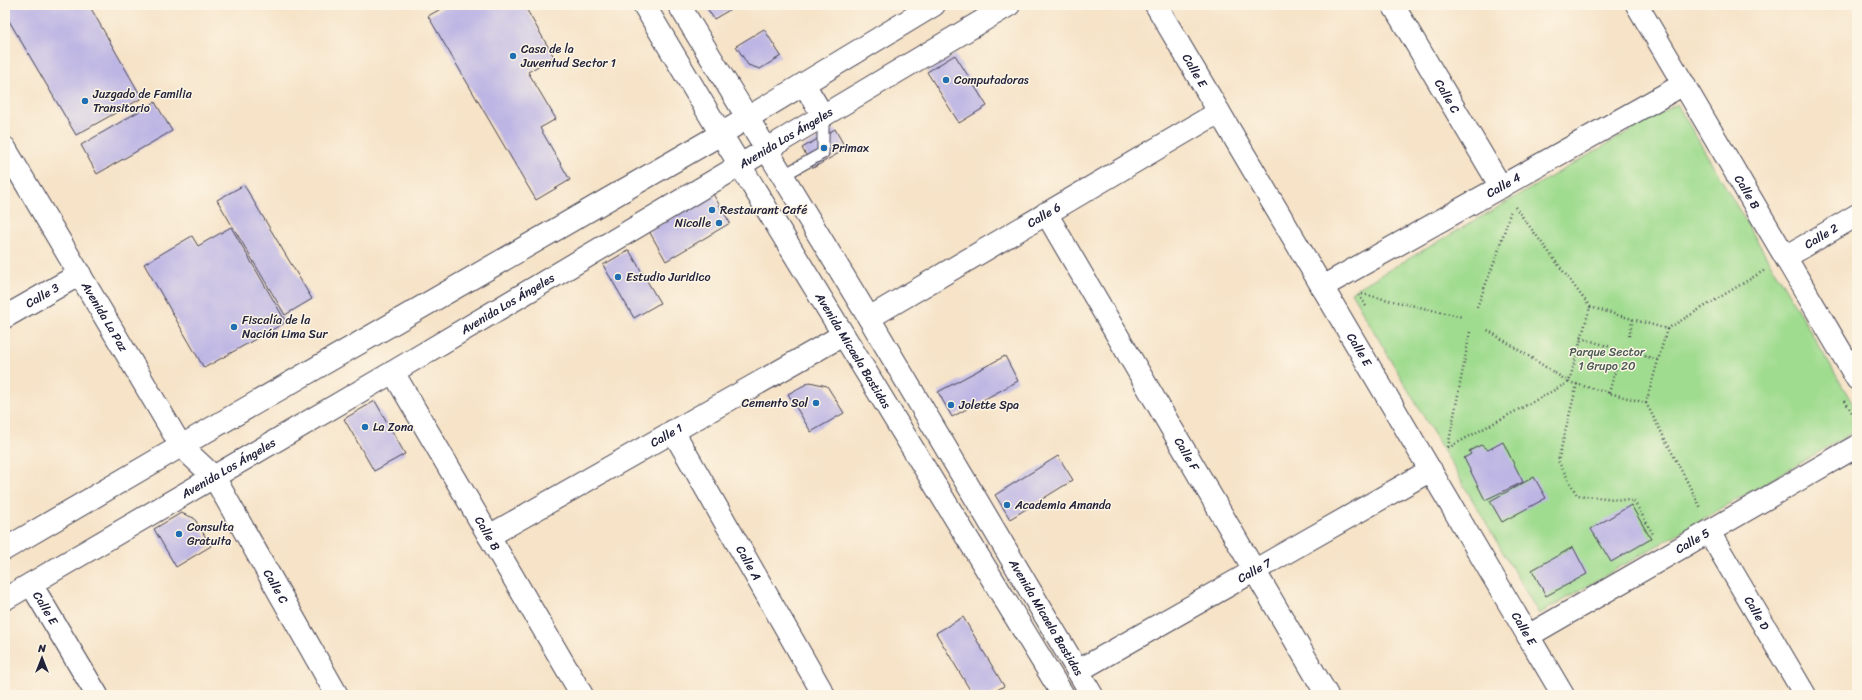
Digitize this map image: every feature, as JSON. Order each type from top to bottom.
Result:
[{"type":"street","name":"Avenida Micaela Bastidas","points":[[644,5],[1056,693]]},
{"type":"street","name":"Avenida Micaela Bastidas","points":[[679,5],[869,318],[1092,695]]},
{"type":"street","points":[[5,549],[747,119],[934,5]]},
{"type":"street","name":"Avenida Los Ángeles","points":[[5,599],[393,372],[1009,5]]},
{"type":"street","name":"Calle E","points":[[1156,5],[1563,695]]},
{"type":"street","name":"Calle C","points":[[1393,5],[1507,195]]},
{"type":"street","name":"Calle B","points":[[1638,5],[1857,379]]},
{"type":"street","points":[[804,84],[823,116]]},
{"type":"street","name":"Calle 4","points":[[1322,287],[1507,195],[1684,84]]},
{"type":"street","name":"Calle 6","points":[[869,318],[1219,112]]},
{"type":"street","name":"Avenida La Paz","points":[[5,148],[181,446],[214,477]]},
{"type":"street","name":"Calle F","points":[[1046,213],[1327,695]]},
{"type":"street","name":"Calle 2","points":[[1786,257],[1857,215]]},
{"type":"street","name":"Calle 3","points":[[5,317],[80,274]]},
{"type":"street","name":"Calle 1","points":[[489,536],[843,335]]},
{"type":"street","name":"Calle B","points":[[393,372],[582,695]]},
{"type":"street","name":"Calle A","points":[[673,431],[824,695]]},
{"type":"street","name":"Calle 5","points":[[1528,636],[1857,446]]},
{"type":"street","name":"Calle 7","points":[[1078,671],[1431,470]]},
{"type":"street","name":"Calle C","points":[[214,477],[337,695]]},
{"type":"street","name":"Calle D","points":[[1711,530],[1805,695]]},
{"type":"street","name":"Calle E","points":[[31,584],[97,695]]},
{"type":"lane","points":[[782,176],[823,153],[823,116]]},
{"type":"path","points":[[1506,208],[1507,195]]},
{"type":"path","points":[[1507,195],[1590,307],[1667,329]]},
{"type":"path","points":[[1477,307],[1497,255],[1507,195]]},
{"type":"path","points":[[1711,530],[1646,404],[1658,360],[1667,329],[1786,257]]},
{"type":"path","points":[[1358,293],[1365,289]]},
{"type":"path","points":[[1358,293],[1366,307]]},
{"type":"path","points":[[1358,293],[1463,317]]},
{"type":"path","points":[[1448,448],[1569,382],[1590,307]]},
{"type":"path","points":[[1629,336],[1633,319]]},
{"type":"path","points":[[1486,329],[1569,382],[1646,404]]},
{"type":"path","points":[[1448,448],[1470,332]]},
{"type":"path","points":[[1582,338],[1611,347]]},
{"type":"path","points":[[1642,355],[1658,360]]},
{"type":"path","points":[[1609,393],[1617,364]]},
{"type":"path","points":[[1577,384],[1558,461],[1577,495],[1634,501],[1657,540]]},
{"type":"path","points":[[1842,395],[1857,422]]},
{"type":"path","points":[[1444,441],[1452,454]]},
{"type":"green space","name":"Parque Sector 1 Grupo 20","points":[[1677,104],[1857,411],[1857,430],[1539,614],[1351,292]]},
{"type":"building","points":[[5,5],[89,5],[142,98],[76,135],[5,14]]},
{"type":"building","points":[[448,5],[524,5],[554,57],[528,72],[556,119],[540,128],[570,180],[536,200],[428,16]]},
{"type":"building","points":[[705,5],[738,5],[714,19]]},
{"type":"building","points":[[764,29],[781,56],[760,69],[748,65],[736,46]]},
{"type":"building","points":[[955,55],[987,106],[959,123],[927,72]]},
{"type":"building","points":[[155,102],[172,131],[97,174],[81,145]]},
{"type":"building","name":"Primax","points":[[835,129],[846,149],[813,168],[802,148]]},
{"type":"building","points":[[244,185],[312,299],[285,315],[217,200]]},
{"type":"building","points":[[713,194],[730,223],[666,261],[649,231]]},
{"type":"building","points":[[231,227],[286,322],[204,368],[144,264],[192,236],[198,246]]},
{"type":"building","points":[[629,250],[660,303],[634,318],[603,265]]},
{"type":"building","points":[[1005,356],[1018,381],[952,417],[938,392]]},
{"type":"building","name":"Cemento Sol","points":[[810,382],[827,386],[844,413],[811,432],[788,394]]},
{"type":"building","points":[[375,401],[405,454],[374,471],[344,419]]},
{"type":"building","points":[[1503,442],[1523,482],[1485,500],[1464,458],[1471,454],[1469,451],[1481,445],[1488,450]]},
{"type":"building","points":[[1058,456],[1073,480],[1010,519],[995,495]]},
{"type":"building","points":[[1534,477],[1546,498],[1502,522],[1490,501]]},
{"type":"building","points":[[1631,505],[1651,539],[1611,562],[1591,529]]},
{"type":"building","points":[[181,513],[194,518],[211,546],[176,567],[154,529]]},
{"type":"building","points":[[1573,547],[1587,574],[1546,596],[1532,570]]},
{"type":"building","points":[[963,617],[1004,686],[989,695],[973,695],[936,633]]},
{"type":"place","name":"Casa de la Juventud Sector 1","points":[[513,56]]},
{"type":"place","name":"Computadoras","points":[[946,80]]},
{"type":"place","name":"Juzgado de Familia Transitorio","points":[[85,101]]},
{"type":"place","name":"Primax","points":[[824,148]]},
{"type":"place","name":"Restaurant Café","points":[[712,210]]},
{"type":"place","name":"Nicolle","points":[[719,223]]},
{"type":"place","name":"Estudio Juridico","points":[[618,277]]},
{"type":"place","name":"Fiscalía de la Nación Lima Sur","points":[[234,327]]},
{"type":"place","name":"Cemento Sol","points":[[816,403]]},
{"type":"place","name":"Jolette Spa","points":[[951,405]]},
{"type":"place","name":"La Zona","points":[[365,427]]},
{"type":"place","name":"Academia Amanda","points":[[1007,505]]},
{"type":"place","name":"Consulta Gratuita","points":[[179,534]]}]
